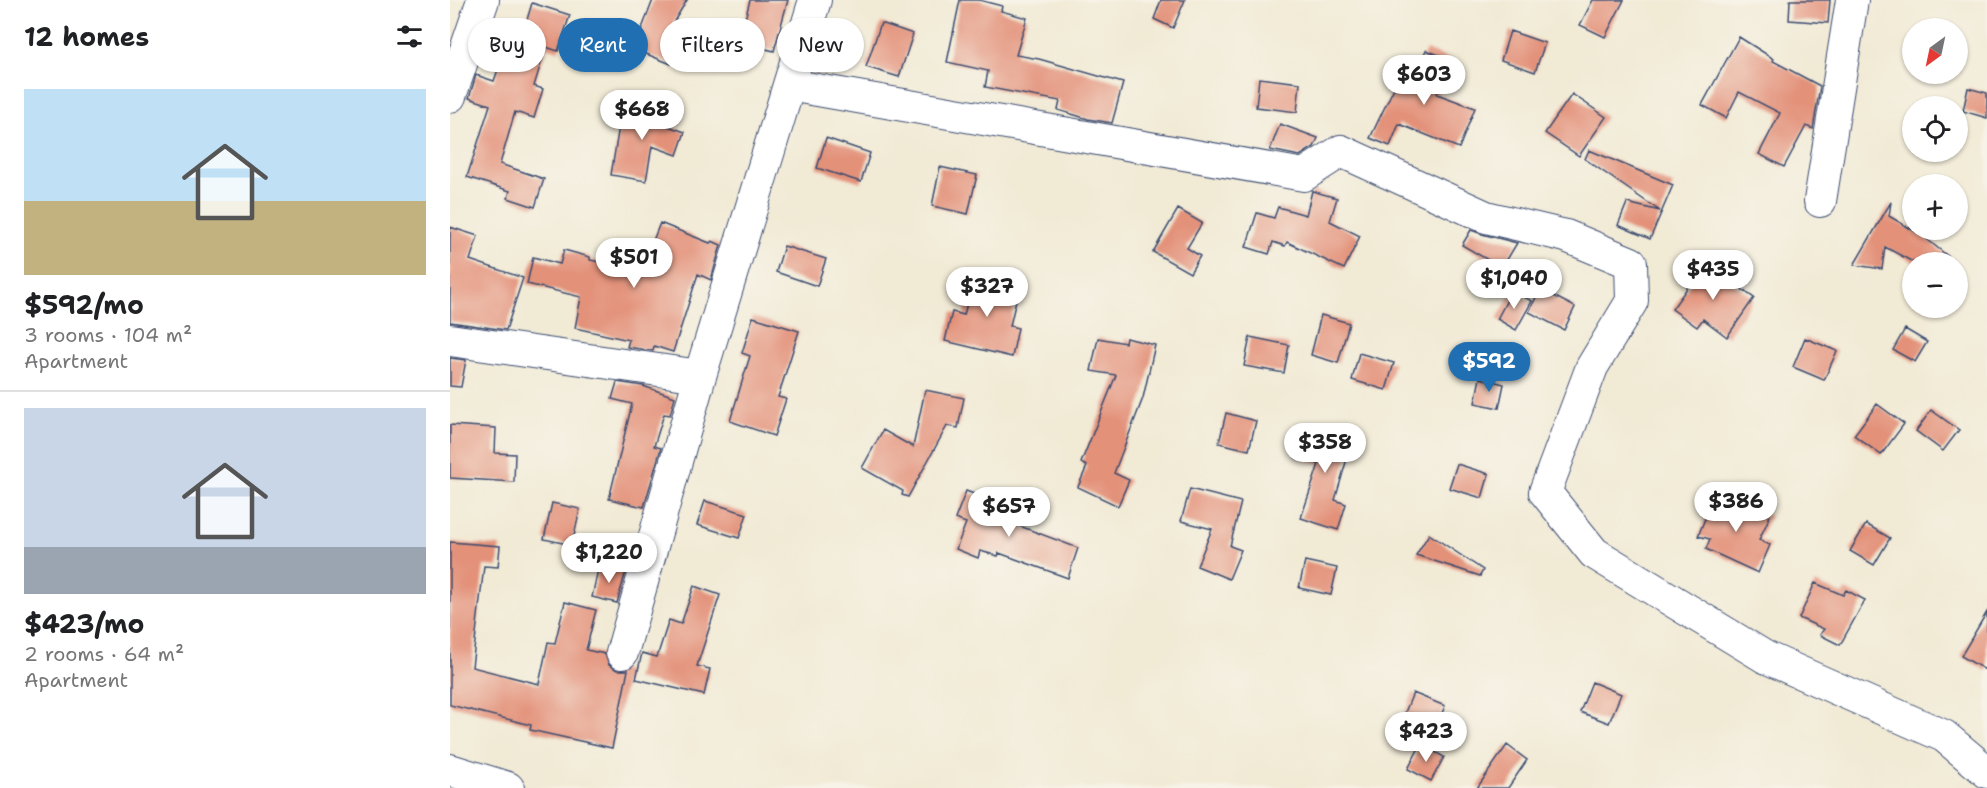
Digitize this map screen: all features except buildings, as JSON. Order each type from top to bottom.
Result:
[{"type":"street","points":[[450,96],[483,0]]},
{"type":"street","points":[[622,653],[700,376],[815,0]]},
{"type":"street","points":[[1820,201],[1852,0]]},
{"type":"street","points":[[789,85],[1304,175],[1341,151],[1486,217],[1566,236],[1630,263],[1632,301],[1592,367],[1545,492],[1594,553],[1765,657],[1944,736],[1987,772]]},
{"type":"street","points":[[450,340],[700,376]]},
{"type":"street","points":[[450,770],[508,788]]}]
